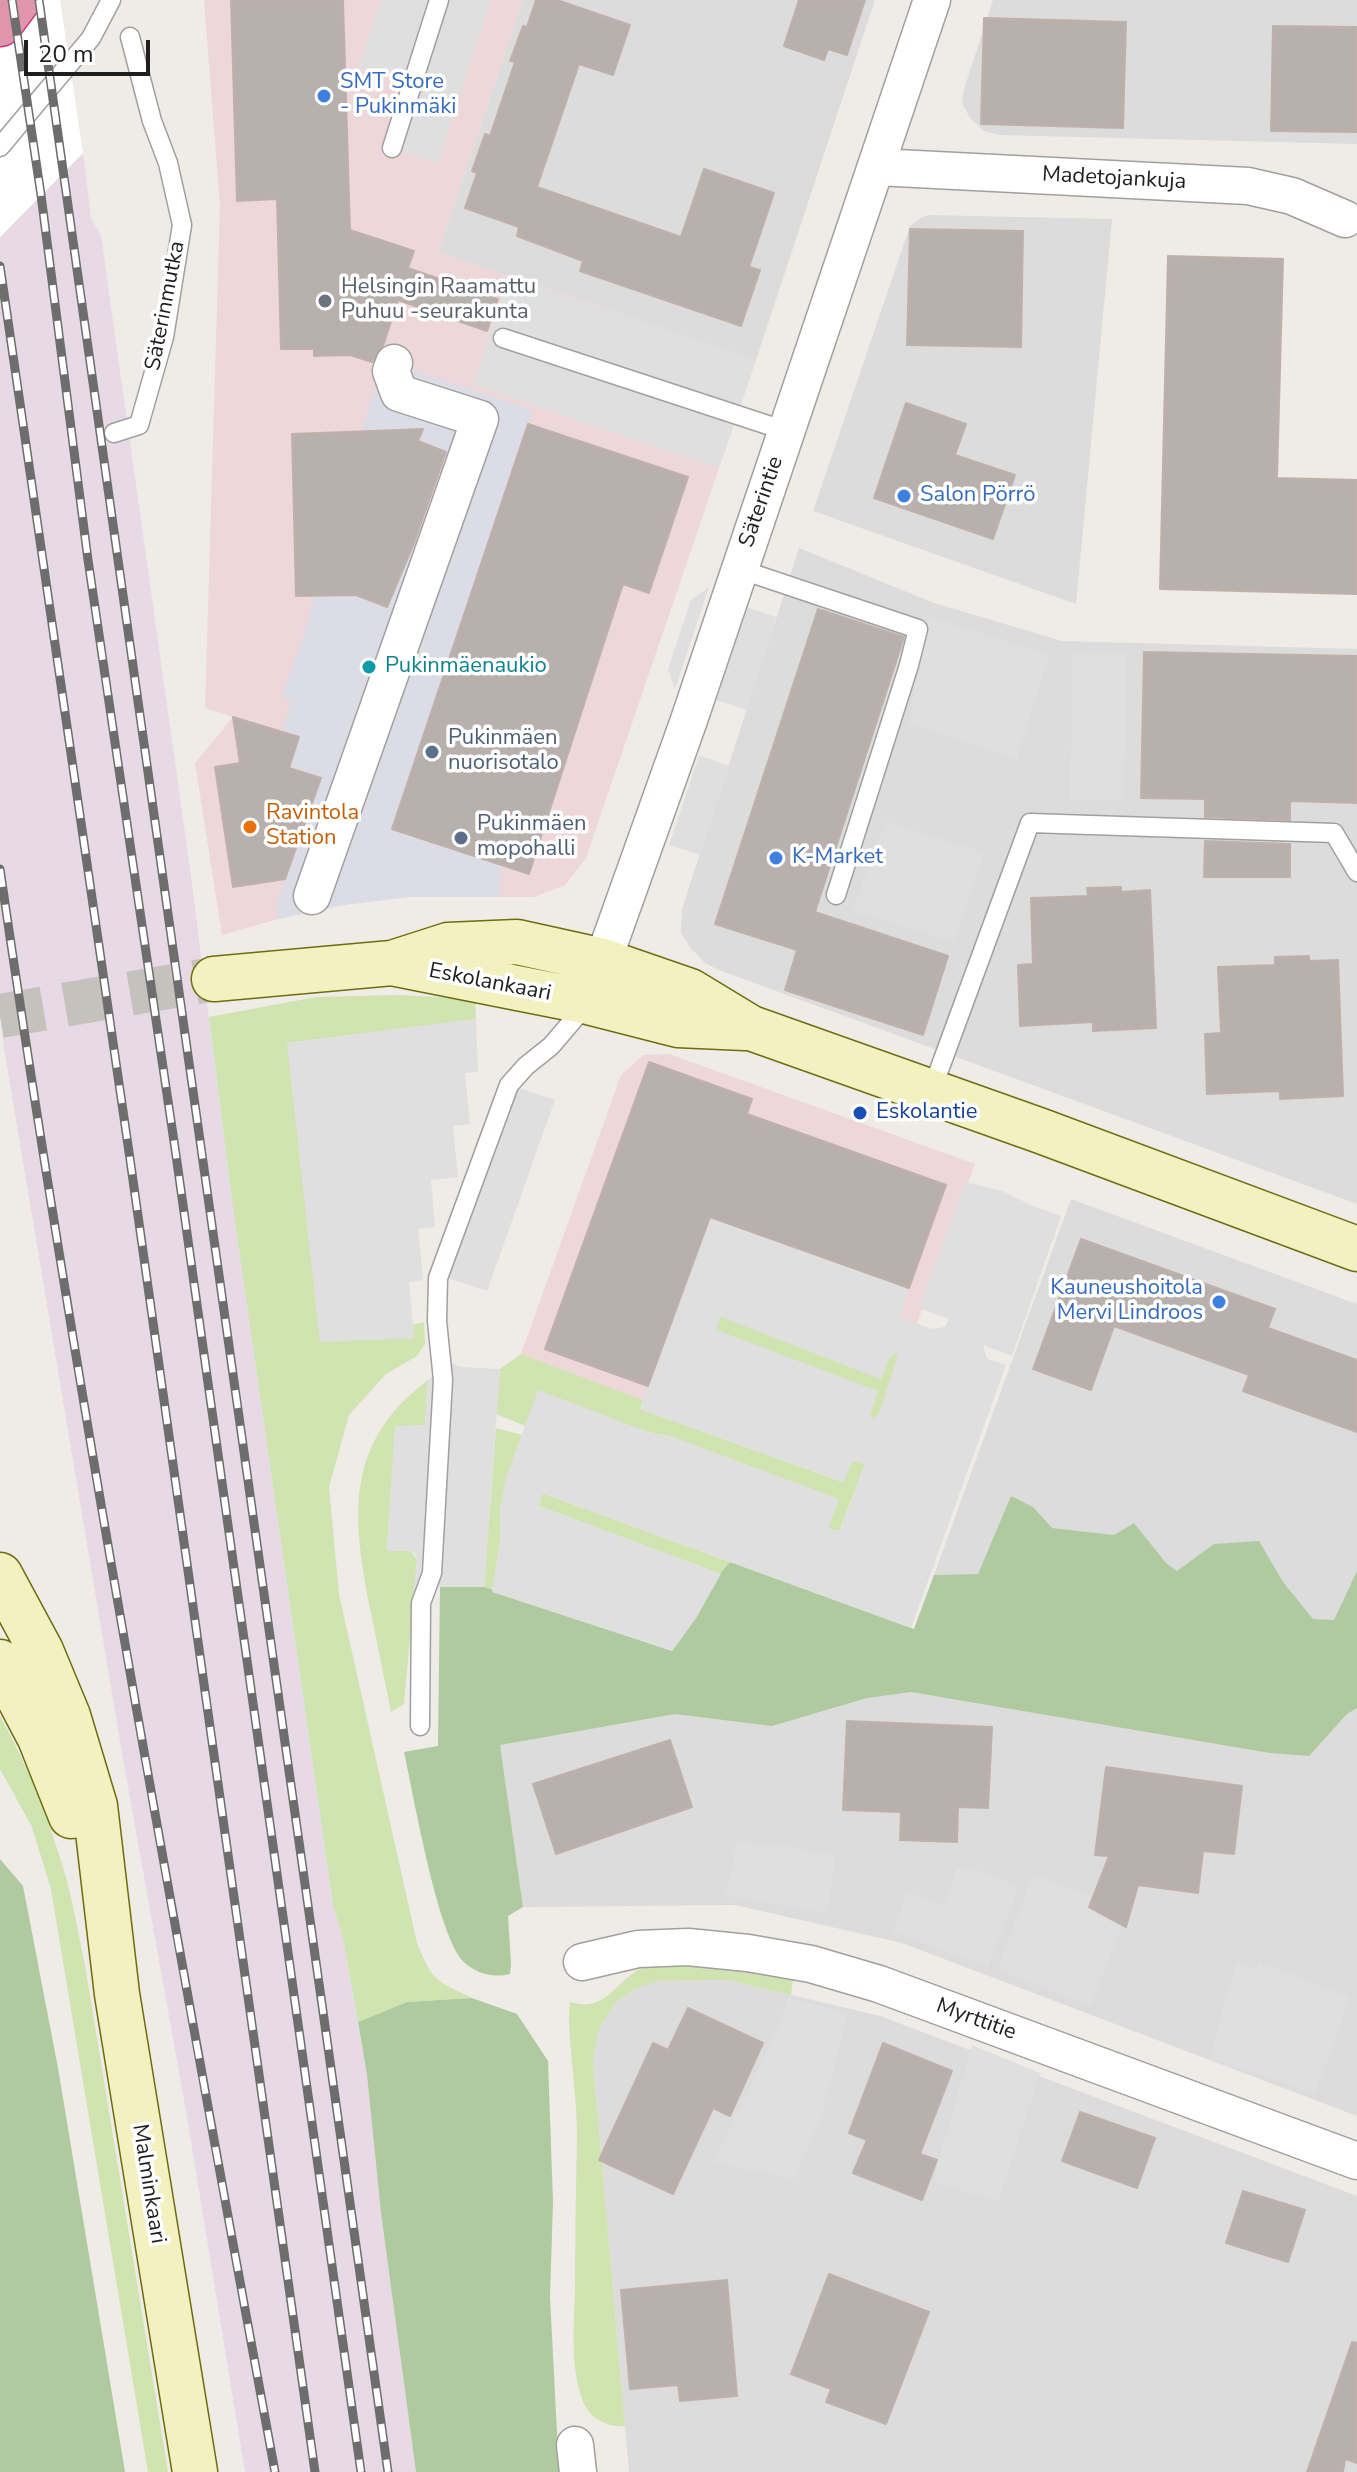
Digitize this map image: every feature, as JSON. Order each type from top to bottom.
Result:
[{"type":"highway","points":[[0,24],[18,0]]},
{"type":"street","name":"Säterintie","points":[[588,1002],[689,720],[932,0]]},
{"type":"street","name":"Madetojankuja","points":[[877,167],[1248,186],[1292,196],[1351,225]]},
{"type":"street","points":[[312,896],[480,419],[399,393],[391,371],[394,363]]},
{"type":"street","name":"Eskolankaari","points":[[214,979],[392,963],[448,945],[517,942],[603,961]]},
{"type":"street","points":[[603,961],[690,991],[751,1028],[1041,1131],[1357,1249]]},
{"type":"street","name":"Eskolankaari","points":[[392,963],[588,1002]]},
{"type":"street","points":[[588,1002],[678,1025],[751,1028]]},
{"type":"street","name":"Malminkaari","points":[[0,1575],[41,1651],[68,1716],[95,1806],[117,1994],[195,2472]]},
{"type":"street","name":"Malminkaari","points":[[0,1662],[40,1738],[104,1896]]},
{"type":"street","name":"Myrttitie","points":[[582,1962],[638,1949],[688,1947],[811,1964],[879,1984],[1357,2161]]},
{"type":"lane","points":[[0,147],[91,38],[111,0]]},
{"type":"lane","points":[[392,148],[439,0]]},
{"type":"lane","name":"Säterinmutka","points":[[121,431],[139,425],[164,337],[182,225],[168,163],[152,121],[130,37]]},
{"type":"lane","points":[[503,338],[786,431]]},
{"type":"lane","points":[[739,569],[918,629],[836,895]]},
{"type":"lane","points":[[931,1092],[1030,823],[1334,833],[1357,872]]},
{"type":"lane","points":[[420,1726],[421,1603],[432,1573],[443,1380],[437,1321],[438,1278],[509,1085],[551,1046],[588,1002]]},
{"type":"shaded area","points":[[204,0],[523,0],[438,252],[756,360],[586,858],[565,885],[534,897],[408,897],[343,905],[222,935],[195,763],[233,717],[205,708],[220,206]]},
{"type":"shaded area","points":[[381,0],[491,0],[438,163],[392,148],[412,85],[358,68]]},
{"type":"shaded area","points":[[523,0],[875,0],[756,360],[438,252]]},
{"type":"shaded area","points":[[993,0],[1357,0],[1357,144],[999,135],[984,131],[970,118],[962,103]]},
{"type":"shaded area","points":[[83,153],[91,218],[101,236],[191,876],[232,1201],[333,1905],[343,1939],[367,2075],[381,2213],[416,2472],[245,2472],[4,1048],[0,1018],[0,237]]},
{"type":"shaded area","points":[[929,215],[1112,219],[1076,604],[813,511],[910,226]]},
{"type":"shaded area","points":[[509,277],[756,360],[719,468],[473,385]]},
{"type":"shaded area","name":"Pukinmäenaukio","points":[[384,360],[533,410],[393,829],[501,865],[499,897],[408,897],[343,905],[278,919],[277,904],[321,778],[289,769],[299,737],[282,731],[291,701],[281,697],[314,596],[356,595],[387,607],[451,455],[418,441],[422,429],[361,431]]},
{"type":"shaded area","points":[[799,548],[934,603],[1062,641],[1357,649],[1357,1204],[719,970],[705,963],[690,947],[681,933],[682,909]]},
{"type":"shaded area","points":[[709,587],[675,689],[668,670],[691,600]]},
{"type":"shaded area","points":[[746,607],[776,617],[747,710],[716,700]]},
{"type":"shaded area","points":[[930,617],[1049,655],[1017,759],[909,724]]},
{"type":"shaded area","points":[[1073,651],[1127,652],[1124,801],[1070,800]]},
{"type":"shaded area","points":[[699,755],[728,766],[700,855],[669,845]]},
{"type":"shaded area","points":[[886,821],[984,853],[954,942],[852,911]]},
{"type":"shaded area","points":[[476,1019],[478,1072],[465,1073],[470,1124],[453,1126],[458,1177],[431,1180],[435,1227],[418,1229],[423,1280],[409,1282],[414,1338],[320,1342],[287,1043]]},
{"type":"shaded area","points":[[669,1054],[975,1164],[880,1425],[668,1410],[521,1354],[621,1075],[643,1055]]},
{"type":"shaded area","points":[[509,1085],[555,1100],[487,1291],[439,1275]]},
{"type":"shaded area","points":[[965,1182],[1002,1191],[1061,1216],[1012,1356],[983,1345],[987,1359],[1006,1365],[911,1628],[542,1493],[539,1506],[721,1574],[696,1618],[672,1651],[492,1592],[501,1537],[500,1508],[507,1476],[538,1390],[839,1499],[828,1528],[840,1531],[865,1464],[852,1461],[844,1482],[640,1409],[710,1217],[909,1288],[900,1317],[932,1329],[945,1327],[949,1319],[919,1308]],"holes":[[[721,1317],[881,1379],[889,1358],[896,1353],[898,1356],[879,1414],[872,1419],[870,1415],[878,1391],[716,1330]]]},
{"type":"shaded area","points":[[1071,1199],[1357,1304],[1357,2116],[902,1943],[735,1905],[523,1907],[486,1653],[892,1690]]},
{"type":"shaded area","points":[[451,1362],[460,1367],[500,1369],[484,1587],[414,1587],[415,1554],[411,1551],[387,1551],[395,1426],[425,1425],[428,1380]]},
{"type":"shaded area","points":[[737,1841],[835,1856],[828,1913],[726,1896]]},
{"type":"shaded area","points":[[957,1868],[978,1870],[1019,1886],[989,1967],[893,1932],[908,1892],[944,1905]]},
{"type":"shaded area","points":[[1033,1874],[1093,1897],[1090,1908],[1122,1925],[1091,2006],[997,1970]]},
{"type":"shaded area","points":[[1259,1961],[1350,1998],[1315,2094],[1210,2058],[1236,1962],[1256,1970]]},
{"type":"shaded area","points":[[728,1980],[880,2016],[1357,2196],[1357,2472],[629,2472],[593,2062],[598,2032],[614,2004],[635,1989],[659,1981]]},
{"type":"shaded area","points":[[788,1998],[848,2012],[820,2120],[794,2179],[713,2162],[774,2037]]},
{"type":"shaded area","points":[[972,2045],[1040,2073],[998,2202],[933,2181]]},
{"type":"green space","points":[[397,995],[475,999],[476,1019],[287,1043],[413,1338],[412,1325],[424,1322],[425,1344],[417,1356],[386,1374],[349,1415],[329,1487],[339,1594],[417,1943],[427,1966],[437,1978],[472,1998],[407,2002],[358,2022],[343,1939],[333,1905],[232,1201],[209,1017],[316,997]]},
{"type":"green space","points":[[721,1316],[880,1379],[889,1358],[896,1353],[898,1355],[879,1414],[872,1419],[870,1415],[877,1391],[715,1330]]},
{"type":"green space","points":[[521,1354],[643,1400],[640,1409],[843,1482],[852,1461],[865,1464],[839,1532],[828,1528],[838,1499],[539,1391],[525,1426],[496,1414],[500,1369]]},
{"type":"green space","points":[[428,1380],[425,1425],[395,1427],[387,1550],[411,1551],[417,1560],[404,1704],[391,1712],[364,1574],[358,1512],[361,1483],[368,1456],[381,1429],[401,1404]]},
{"type":"green space","points":[[496,1428],[522,1435],[507,1476],[500,1508],[501,1537],[492,1592],[484,1587]]},
{"type":"green space","points":[[542,1493],[730,1562],[721,1574],[539,1506]]},
{"type":"green space","points":[[1011,1496],[1033,1507],[1052,1528],[1114,1535],[1134,1523],[1166,1563],[1177,1571],[1214,1544],[1259,1541],[1283,1582],[1313,1619],[1334,1620],[1357,1571],[1357,1708],[1347,1714],[1309,1756],[1270,1753],[911,1692],[867,1698],[772,1726],[675,1714],[500,1745],[523,1907],[508,1916],[510,1974],[486,1974],[464,1962],[454,1948],[436,1896],[404,1752],[438,1746],[440,1586],[484,1587],[672,1651],[730,1562],[914,1629],[934,1575],[978,1574]]},
{"type":"green space","points":[[0,1716],[46,1817],[72,1902],[168,2472],[148,2472],[51,1889],[32,1827],[0,1769]]},
{"type":"green space","points":[[0,1859],[23,1886],[58,2068],[125,2472],[0,2472]]},
{"type":"green space","points":[[657,1963],[704,1964],[793,1979],[791,1995],[728,1980],[659,1981],[635,1989],[614,2004],[598,2032],[593,2062],[625,2426],[618,2426],[593,2416],[585,2405],[574,2359],[577,2135],[570,2002],[590,2004],[598,2001],[633,1973]]},
{"type":"green space","points":[[472,1998],[517,2014],[548,2061],[553,2202],[550,2297],[559,2472],[416,2472],[358,2022],[407,2002]]},
{"type":"pier","points":[[0,0],[60,0],[83,153],[0,237]]},
{"type":"building","points":[[231,0],[343,0],[350,230],[414,251],[408,268],[498,299],[487,331],[398,300],[383,346],[372,362],[350,355],[314,356],[314,349],[281,349],[277,199],[237,201]]},
{"type":"building","points":[[536,0],[557,0],[630,25],[613,75],[579,64],[537,187],[681,237],[704,169],[774,193],[749,267],[760,270],[741,326],[580,271],[583,261],[517,236],[519,227],[465,208],[477,173],[472,171],[485,134],[490,136],[515,62],[510,61]]},
{"type":"building","points":[[799,0],[865,0],[847,55],[828,49],[824,60],[784,46]]},
{"type":"building","points":[[984,18],[1126,22],[1123,128],[981,124]]},
{"type":"building","points":[[1273,26],[1357,27],[1357,132],[1271,131]]},
{"type":"building","points":[[910,229],[1023,231],[1021,347],[907,345]]},
{"type":"building","points":[[1168,256],[1283,259],[1277,478],[1357,480],[1357,594],[1160,589]]},
{"type":"building","points":[[906,403],[966,424],[955,455],[1015,475],[993,539],[874,498]]},
{"type":"building","points":[[528,424],[688,477],[649,593],[623,584],[529,874],[392,829]]},
{"type":"building","points":[[423,429],[418,441],[446,452],[414,543],[387,607],[356,595],[296,596],[292,434]]},
{"type":"building","points":[[818,609],[904,637],[815,912],[948,956],[923,1035],[785,990],[797,950],[715,924]]},
{"type":"building","points":[[1144,652],[1357,656],[1357,803],[1290,801],[1290,820],[1205,817],[1205,799],[1141,798]]},
{"type":"building","points":[[233,717],[299,737],[289,768],[321,778],[285,879],[233,887],[215,767],[240,763]]},
{"type":"building","points":[[1205,841],[1290,844],[1290,877],[1204,877]]},
{"type":"building","points":[[1121,887],[1121,892],[1150,890],[1156,1028],[1093,1031],[1093,1022],[1020,1026],[1018,965],[1033,964],[1031,898],[1088,896],[1087,888]]},
{"type":"building","points":[[1309,956],[1309,961],[1338,960],[1343,1096],[1280,1099],[1280,1091],[1207,1094],[1205,1034],[1221,1033],[1218,967],[1275,965],[1275,957]]},
{"type":"building","points":[[649,1062],[752,1099],[747,1114],[946,1185],[909,1288],[710,1217],[648,1386],[545,1349]]},
{"type":"building","points":[[1081,1239],[1275,1309],[1268,1328],[1357,1360],[1357,1432],[1243,1391],[1249,1375],[1114,1326],[1091,1390],[1033,1369]]},
{"type":"building","points":[[847,1721],[992,1727],[988,1808],[958,1807],[957,1842],[900,1840],[901,1812],[843,1810]]},
{"type":"building","points":[[670,1740],[692,1807],[556,1854],[533,1784]]},
{"type":"building","points":[[1106,1767],[1242,1786],[1234,1854],[1203,1851],[1198,1893],[1138,1885],[1126,1927],[1089,1907],[1109,1856],[1095,1855]]},
{"type":"building","points":[[688,2008],[763,2043],[730,2116],[713,2108],[673,2194],[599,2160],[653,2043],[668,2050]]},
{"type":"building","points":[[883,2043],[952,2071],[920,2154],[937,2160],[922,2200],[853,2173],[867,2140],[849,2133]]},
{"type":"building","points":[[1080,2112],[1155,2138],[1137,2188],[1062,2161]]},
{"type":"building","points":[[1243,2191],[1305,2210],[1288,2262],[1226,2243]]},
{"type":"building","points":[[829,2274],[929,2312],[886,2424],[826,2402],[831,2389],[791,2374]]},
{"type":"building","points":[[727,2280],[737,2396],[680,2401],[678,2385],[630,2389],[621,2290]]},
{"type":"building","points":[[1352,2342],[1357,2343],[1357,2463],[1345,2459],[1343,2472],[1307,2472]]},
{"type":"tunnel","points":[[0,1016],[214,979]]},
{"type":"railway","points":[[12,0],[41,195],[88,560],[176,1155],[361,2472]]},
{"type":"railway","points":[[39,0],[388,2472]]},
{"type":"railway","points":[[0,266],[130,1159],[315,2472]]},
{"type":"railway","points":[[0,869],[95,1472],[275,2472]]},
{"type":"place","name":"SMT Store - Pukinmäki","points":[[324,96]]},
{"type":"place","name":"Helsingin Raamattu Puhuu -seurakunta","points":[[325,301]]},
{"type":"place","name":"Salon Pörrö","points":[[904,496]]},
{"type":"place","name":"Pukinmäenaukio","points":[[369,667]]},
{"type":"place","name":"Pukinmäen nuorisotalo","points":[[432,752]]},
{"type":"place","name":"Ravintola Station","points":[[250,827]]},
{"type":"place","name":"Pukinmäen mopohalli","points":[[461,838]]},
{"type":"place","name":"K-Market","points":[[776,858]]},
{"type":"place","name":"Eskolantie","points":[[860,1113]]},
{"type":"place","name":"Kauneushoitola Mervi Lindroos","points":[[1219,1302]]}]
